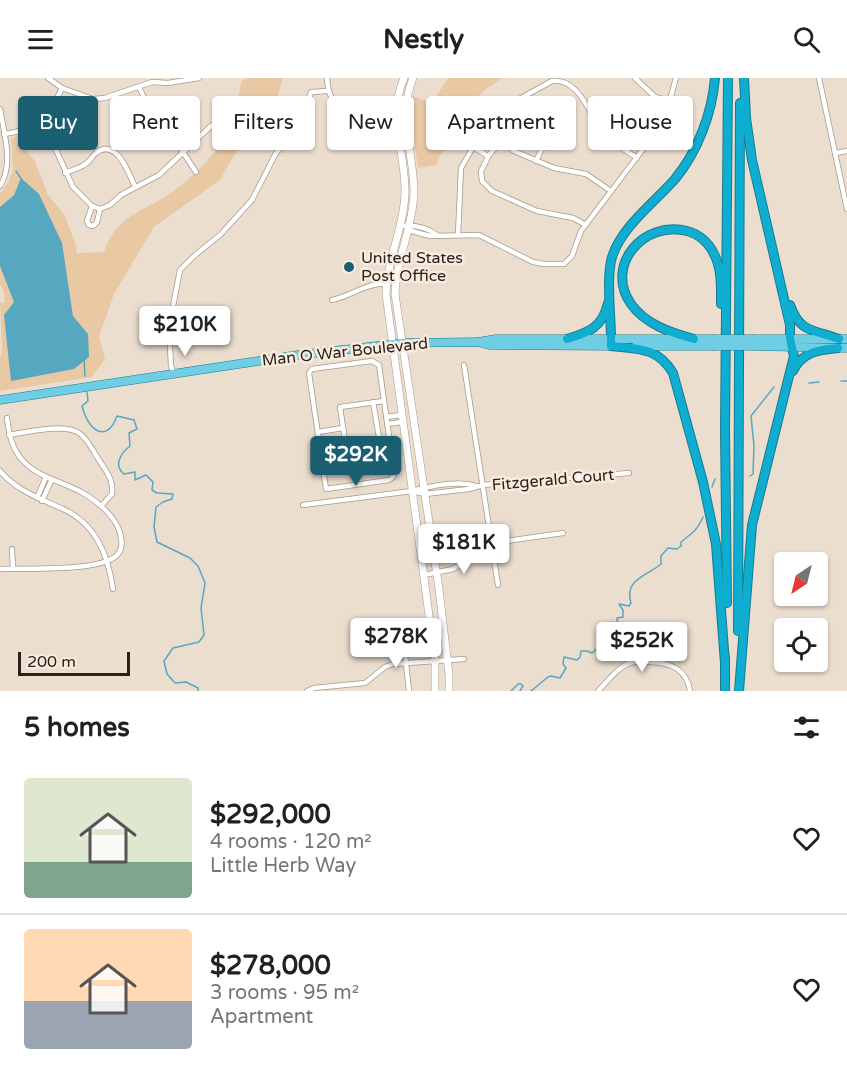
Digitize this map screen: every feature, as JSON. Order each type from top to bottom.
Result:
[{"type":"highway","points":[[567,339],[586,333],[598,325],[606,311],[612,258],[621,240],[676,177],[695,146],[708,116],[715,78]]},
{"type":"highway","points":[[725,691],[728,78]]},
{"type":"highway","points":[[739,691],[740,78]]},
{"type":"highway","points":[[739,691],[752,525],[794,356],[773,247],[750,152],[744,78]]},
{"type":"highway","points":[[694,339],[674,333],[648,320],[630,304],[626,294],[623,275],[628,255],[644,237],[658,230],[678,228],[692,232],[702,238],[715,255],[720,273],[721,376],[725,430]]},
{"type":"highway","points":[[773,247],[791,308],[797,319],[810,331],[843,343]]},
{"type":"highway","points":[[610,285],[611,342],[654,352],[665,361],[673,373],[703,482],[716,544],[725,663]]},
{"type":"highway","points":[[787,386],[794,369],[803,357],[843,343]]},
{"type":"main road","name":"Man O War Boulevard","points":[[0,400],[298,355],[402,343],[567,339],[611,342],[843,343]]},
{"type":"main road","name":"Man O War Boulevard","points":[[477,342],[489,345],[694,339],[712,343]]},
{"type":"street","points":[[48,78],[62,88],[93,99],[105,98],[152,82],[168,83],[199,78]]},
{"type":"street","points":[[327,78],[328,91],[331,96]]},
{"type":"street","points":[[635,78],[654,96]]},
{"type":"street","points":[[672,96],[676,78]]},
{"type":"street","points":[[819,78],[847,209]]},
{"type":"street","points":[[409,79],[398,95],[396,110],[405,180],[404,207],[387,287],[392,344],[435,660],[435,691]]},
{"type":"street","points":[[409,79],[405,111],[413,179],[413,208],[396,281],[396,309],[437,573],[449,691]]},
{"type":"street","points":[[525,96],[552,81],[561,80],[583,99],[604,134],[637,158]]},
{"type":"street","points":[[139,87],[149,108],[169,131],[196,172]]},
{"type":"street","points":[[58,96],[62,88]]},
{"type":"street","points":[[174,374],[170,346],[171,313],[180,270],[221,234],[252,200],[276,153],[299,128],[311,92],[328,91]]},
{"type":"street","points":[[0,109],[7,171],[0,186]]},
{"type":"street","points":[[56,150],[73,187],[92,207],[100,209],[106,208],[121,195],[159,175],[212,125]]},
{"type":"street","points":[[4,134],[18,132]]},
{"type":"street","points":[[65,173],[84,166],[97,151],[108,149],[117,153],[122,159],[135,187]]},
{"type":"street","points":[[458,235],[460,173],[471,150]]},
{"type":"street","points":[[478,150],[488,156]]},
{"type":"street","points":[[493,150],[488,156],[480,177],[492,191],[537,211],[573,218],[586,225]]},
{"type":"street","points":[[513,150],[554,168],[586,174],[611,191]]},
{"type":"street","points":[[536,161],[541,150]]},
{"type":"street","points":[[400,226],[432,231],[437,235],[483,236],[535,263],[561,264],[570,259],[577,238],[643,150]]},
{"type":"street","points":[[835,153],[847,151]]},
{"type":"street","points":[[92,207],[87,221],[89,225],[93,226],[97,222],[100,209]]},
{"type":"street","points":[[389,270],[396,281]]},
{"type":"street","points":[[387,287],[396,281]]},
{"type":"street","points":[[333,300],[376,283],[387,287]]},
{"type":"street","points":[[326,489],[388,480],[393,477],[379,365],[375,362],[312,369],[309,373],[326,489],[329,502]]},
{"type":"street","points":[[464,365],[498,585]]},
{"type":"street","points":[[384,401],[340,407],[346,447],[389,441]]},
{"type":"street","points":[[373,402],[380,442]]},
{"type":"street","points":[[0,569],[82,567],[108,561],[120,550],[121,537],[117,525],[101,506],[84,493],[49,478],[23,461],[15,450],[9,435],[7,418]]},
{"type":"street","points":[[376,422],[402,418]]},
{"type":"street","points":[[318,432],[343,428]]},
{"type":"street","points":[[9,435],[56,429],[78,432],[111,480],[112,494],[101,506]]},
{"type":"street","points":[[0,471],[19,488],[65,510],[94,534],[108,561],[112,589]]},
{"type":"street","name":"Fitzgerald Court","points":[[412,491],[469,489],[483,485],[629,474]]},
{"type":"street","points":[[40,499],[49,478]]},
{"type":"street","points":[[303,505],[412,491]]},
{"type":"street","points":[[424,575],[453,568],[492,545],[563,533]]},
{"type":"street","points":[[12,549],[13,569]]},
{"type":"street","points":[[404,645],[410,691]]},
{"type":"street","points":[[307,691],[314,688],[349,688],[365,683],[385,667],[407,662],[464,658]]},
{"type":"street","points":[[598,691],[622,668],[638,661],[663,662],[672,665],[686,677],[690,691]]},
{"type":"shaded area","points":[[246,78],[283,78],[278,96],[239,96],[241,82]]},
{"type":"shaded area","points":[[448,78],[504,78],[478,96],[436,96]]},
{"type":"shaded area","points":[[414,96],[426,101],[426,150],[444,150],[437,165],[418,168],[414,140]]},
{"type":"shaded area","points":[[18,136],[18,150],[25,150],[35,161],[48,195],[64,214],[77,248],[76,253],[104,252],[109,240],[123,222],[179,187],[216,150],[237,150],[220,180],[154,227],[114,294],[99,336],[105,359],[92,377],[0,391],[2,349],[0,303],[5,302],[0,285],[0,194],[13,170],[11,138]]},
{"type":"water","points":[[21,178],[39,194],[62,243],[73,316],[88,334],[89,357],[74,369],[11,381],[4,315],[14,302],[0,266],[0,207],[14,195]]},
{"type":"waterway","points":[[16,171],[22,180]]},
{"type":"waterway","points":[[84,359],[85,376]]},
{"type":"waterway","points":[[841,381],[847,381]]},
{"type":"waterway","points":[[809,383],[819,382]]},
{"type":"waterway","points":[[750,476],[753,474],[754,446],[751,416],[774,387]]},
{"type":"waterway","points":[[87,392],[88,401],[82,406],[84,414],[92,427],[97,430],[102,432],[108,430],[117,416],[134,420],[137,429],[129,433],[130,446],[119,463],[124,474],[135,472],[135,480],[146,475],[153,482],[152,490],[157,493],[173,494],[172,499],[156,507],[154,527],[157,542],[190,558],[198,566],[205,583],[201,608],[204,635],[199,642],[173,648],[164,661],[167,674],[175,683],[186,682],[198,688],[198,691]]},
{"type":"waterway","points":[[712,487],[715,479]]},
{"type":"waterway","points":[[531,691],[548,677],[560,678],[566,668],[563,664],[564,657],[577,660],[581,651],[592,653],[610,636],[608,628],[611,622],[622,628],[623,625],[617,621],[617,618],[623,617],[623,610],[619,604],[629,606],[631,588],[634,583],[661,564],[661,556],[668,548],[677,549],[681,546],[681,542],[696,529],[703,517]]},
{"type":"waterway","points":[[511,691],[521,684],[523,686],[520,691]]},
{"type":"place","name":"United States Post Office","points":[[349,267]]}]
